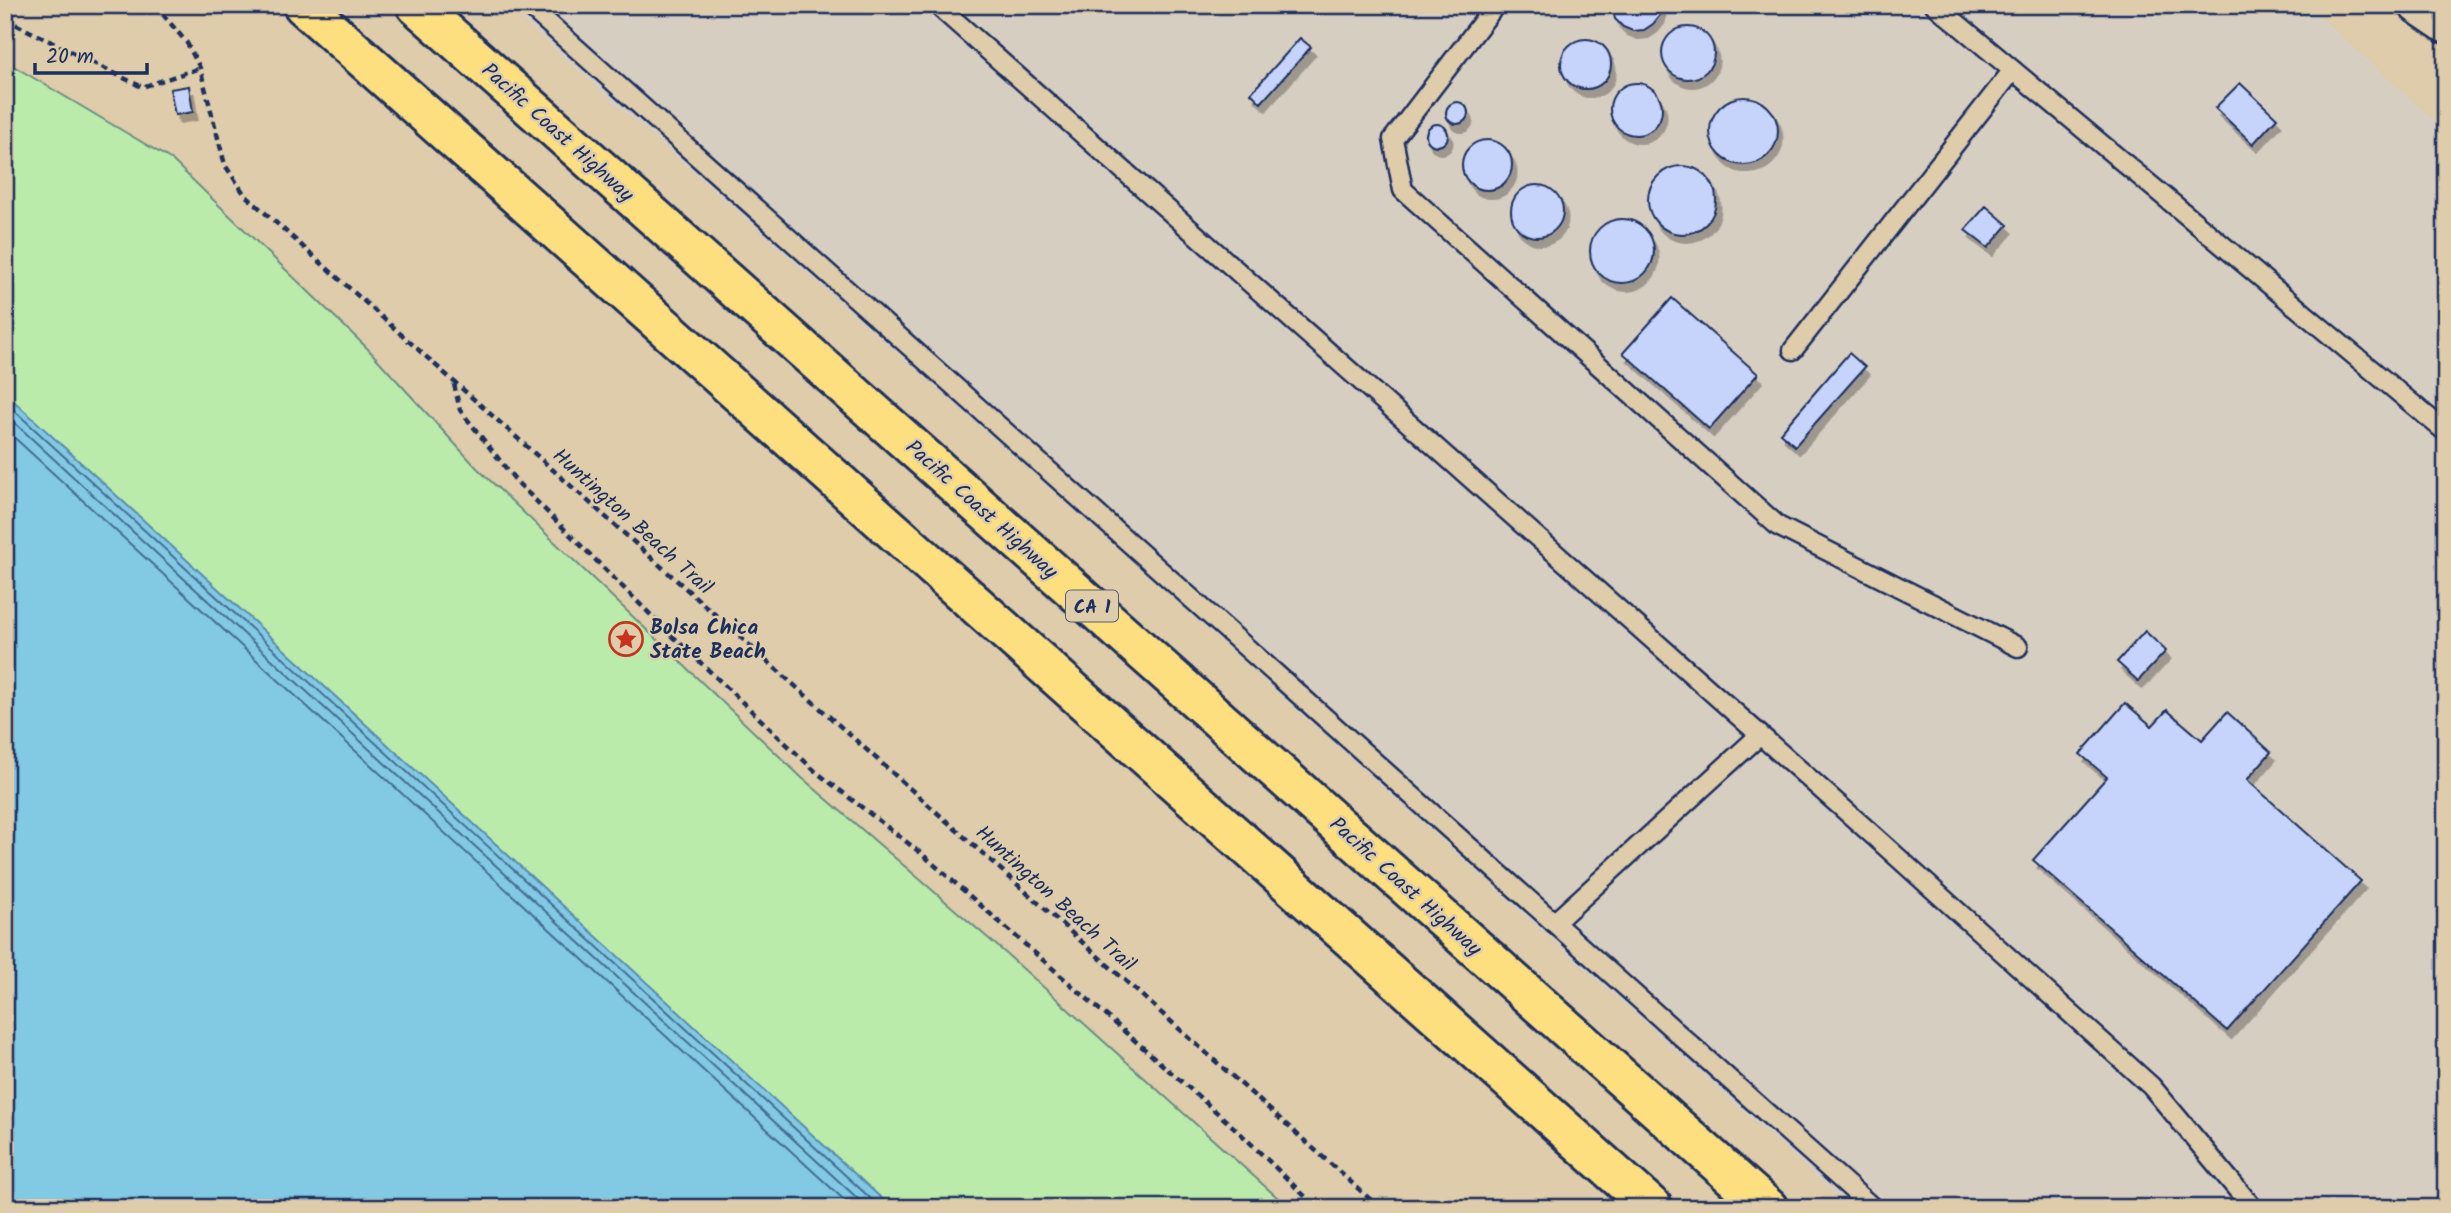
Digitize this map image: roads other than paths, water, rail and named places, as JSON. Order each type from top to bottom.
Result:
[{"type":"highway","points":[[303,5],[1653,1208]]},
{"type":"highway","name":"Pacific Coast Highway","points":[[416,5],[1768,1208]]},
{"type":"street","points":[[2418,5],[2446,24]]},
{"type":"lane","points":[[528,5],[1873,1208]]},
{"type":"lane","points":[[937,5],[1760,735],[2151,1086],[2253,1208]]},
{"type":"lane","points":[[1491,5],[1491,11],[1393,139],[1403,190],[1778,526],[2018,647]]},
{"type":"lane","points":[[1935,5],[2446,432]]},
{"type":"lane","points":[[1793,350],[2013,70]]},
{"type":"lane","points":[[1554,923],[1760,735]]},
{"type":"water","points":[[5,393],[892,1208],[5,1208]]},
{"type":"place","name":"Bolsa Chica State Beach","points":[[626,639]]}]
